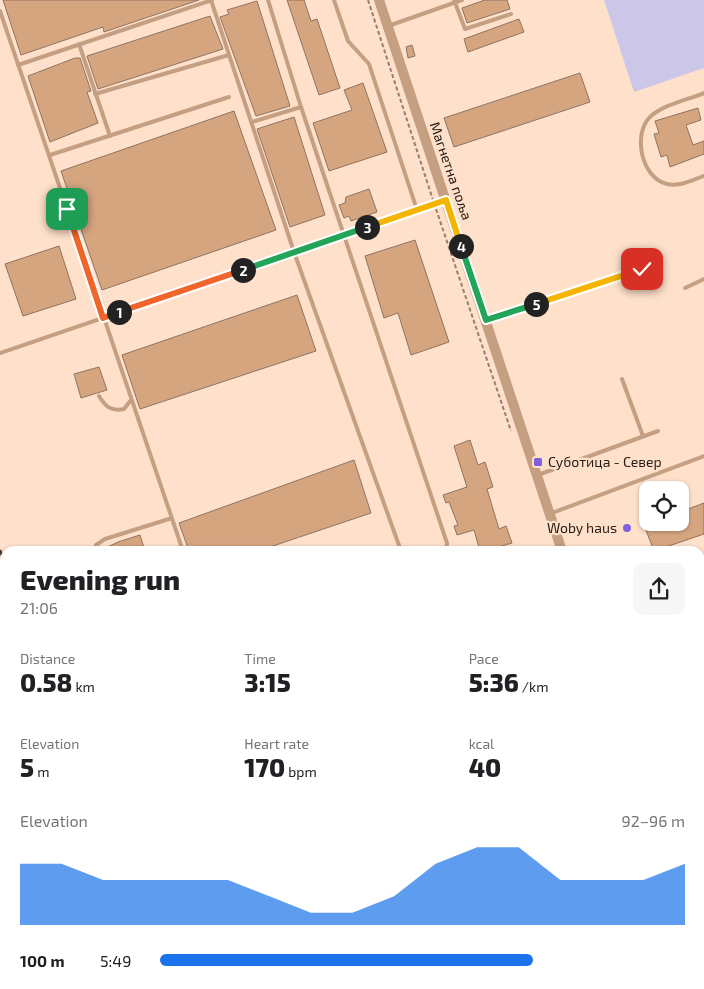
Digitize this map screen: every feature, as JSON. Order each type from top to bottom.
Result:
[{"type":"street","name":"Магнетна поља","points":[[379,0],[560,546]]},
{"type":"lane","points":[[18,65],[212,0],[294,252],[399,546]]},
{"type":"lane","points":[[268,0],[301,107],[446,546]]},
{"type":"lane","points":[[334,0],[348,42],[369,64],[417,210]]},
{"type":"lane","points":[[388,27],[454,1],[462,0]]},
{"type":"lane","points":[[454,1],[465,29],[511,14]]},
{"type":"lane","points":[[0,11],[181,546]]},
{"type":"lane","points":[[79,44],[110,136]]},
{"type":"lane","points":[[95,94],[230,54]]},
{"type":"lane","points":[[704,93],[667,107],[650,117],[645,124],[641,140],[648,168],[653,177],[661,182],[679,184],[704,176]]},
{"type":"lane","points":[[50,155],[229,97]]},
{"type":"lane","points":[[252,122],[301,107]]},
{"type":"lane","points":[[0,353],[446,200]]},
{"type":"lane","points":[[486,320],[642,269]]},
{"type":"lane","points":[[685,288],[704,279]]},
{"type":"lane","points":[[622,379],[643,436]]},
{"type":"lane","points":[[99,396],[104,405],[116,411],[124,409],[131,400]]},
{"type":"lane","points":[[537,475],[658,431]]},
{"type":"lane","points":[[550,514],[704,456]]},
{"type":"lane","points":[[96,546],[105,539],[172,518]]},
{"type":"path","points":[[368,0],[510,431]]},
{"type":"shaded area","points":[[604,0],[704,0],[704,68],[634,92]]},
{"type":"building","points":[[3,0],[199,0],[104,32],[103,27],[21,55]]},
{"type":"building","points":[[287,0],[304,0],[311,21],[317,19],[340,88],[319,95]]},
{"type":"building","points":[[485,0],[507,0],[510,9],[467,23],[462,8]]},
{"type":"building","points":[[257,1],[290,106],[256,116],[220,17],[229,14],[227,10]]},
{"type":"building","points":[[210,16],[223,49],[98,89],[87,56]]},
{"type":"building","points":[[519,19],[524,32],[468,52],[464,39]]},
{"type":"building","points":[[412,45],[415,56],[408,58],[406,47]]},
{"type":"building","points":[[75,58],[80,58],[91,91],[87,92],[98,123],[50,142],[28,76]]},
{"type":"building","points":[[580,73],[590,102],[454,147],[444,118]]},
{"type":"building","points":[[363,83],[387,152],[329,171],[313,123],[352,110],[344,90]]},
{"type":"building","points":[[698,108],[701,120],[686,125],[693,145],[704,141],[704,154],[670,167],[667,155],[661,157],[654,134],[659,133],[655,121]]},
{"type":"building","points":[[234,111],[276,230],[102,290],[61,171]]},
{"type":"building","points":[[294,117],[325,215],[290,227],[257,129]]},
{"type":"building","points":[[369,189],[377,212],[351,221],[349,216],[344,218],[339,205],[345,203],[346,197]]},
{"type":"building","points":[[415,240],[449,342],[411,355],[398,313],[384,318],[365,256]]},
{"type":"building","points":[[59,246],[76,299],[23,316],[5,264]]},
{"type":"building","points":[[297,295],[316,351],[140,409],[122,355]]},
{"type":"building","points":[[99,367],[107,390],[81,398],[74,374]]},
{"type":"building","points":[[470,440],[478,465],[485,462],[493,487],[487,489],[499,529],[506,526],[512,543],[502,546],[479,546],[474,530],[457,535],[454,526],[458,525],[449,502],[446,503],[443,495],[467,487],[454,446]]},
{"type":"building","points":[[354,460],[371,513],[273,546],[187,546],[179,523]]},
{"type":"building","points":[[704,503],[704,534],[669,546],[652,546],[646,531],[689,531],[689,509]]},
{"type":"building","points":[[140,535],[143,546],[110,546]]},
{"type":"place","name":"Суботица - Север","points":[[538,462]]},
{"type":"place","name":"Woby haus","points":[[627,528]]},
{"type":"route","points":[[67,209],[103,318],[446,200],[486,320],[642,269]]}]
